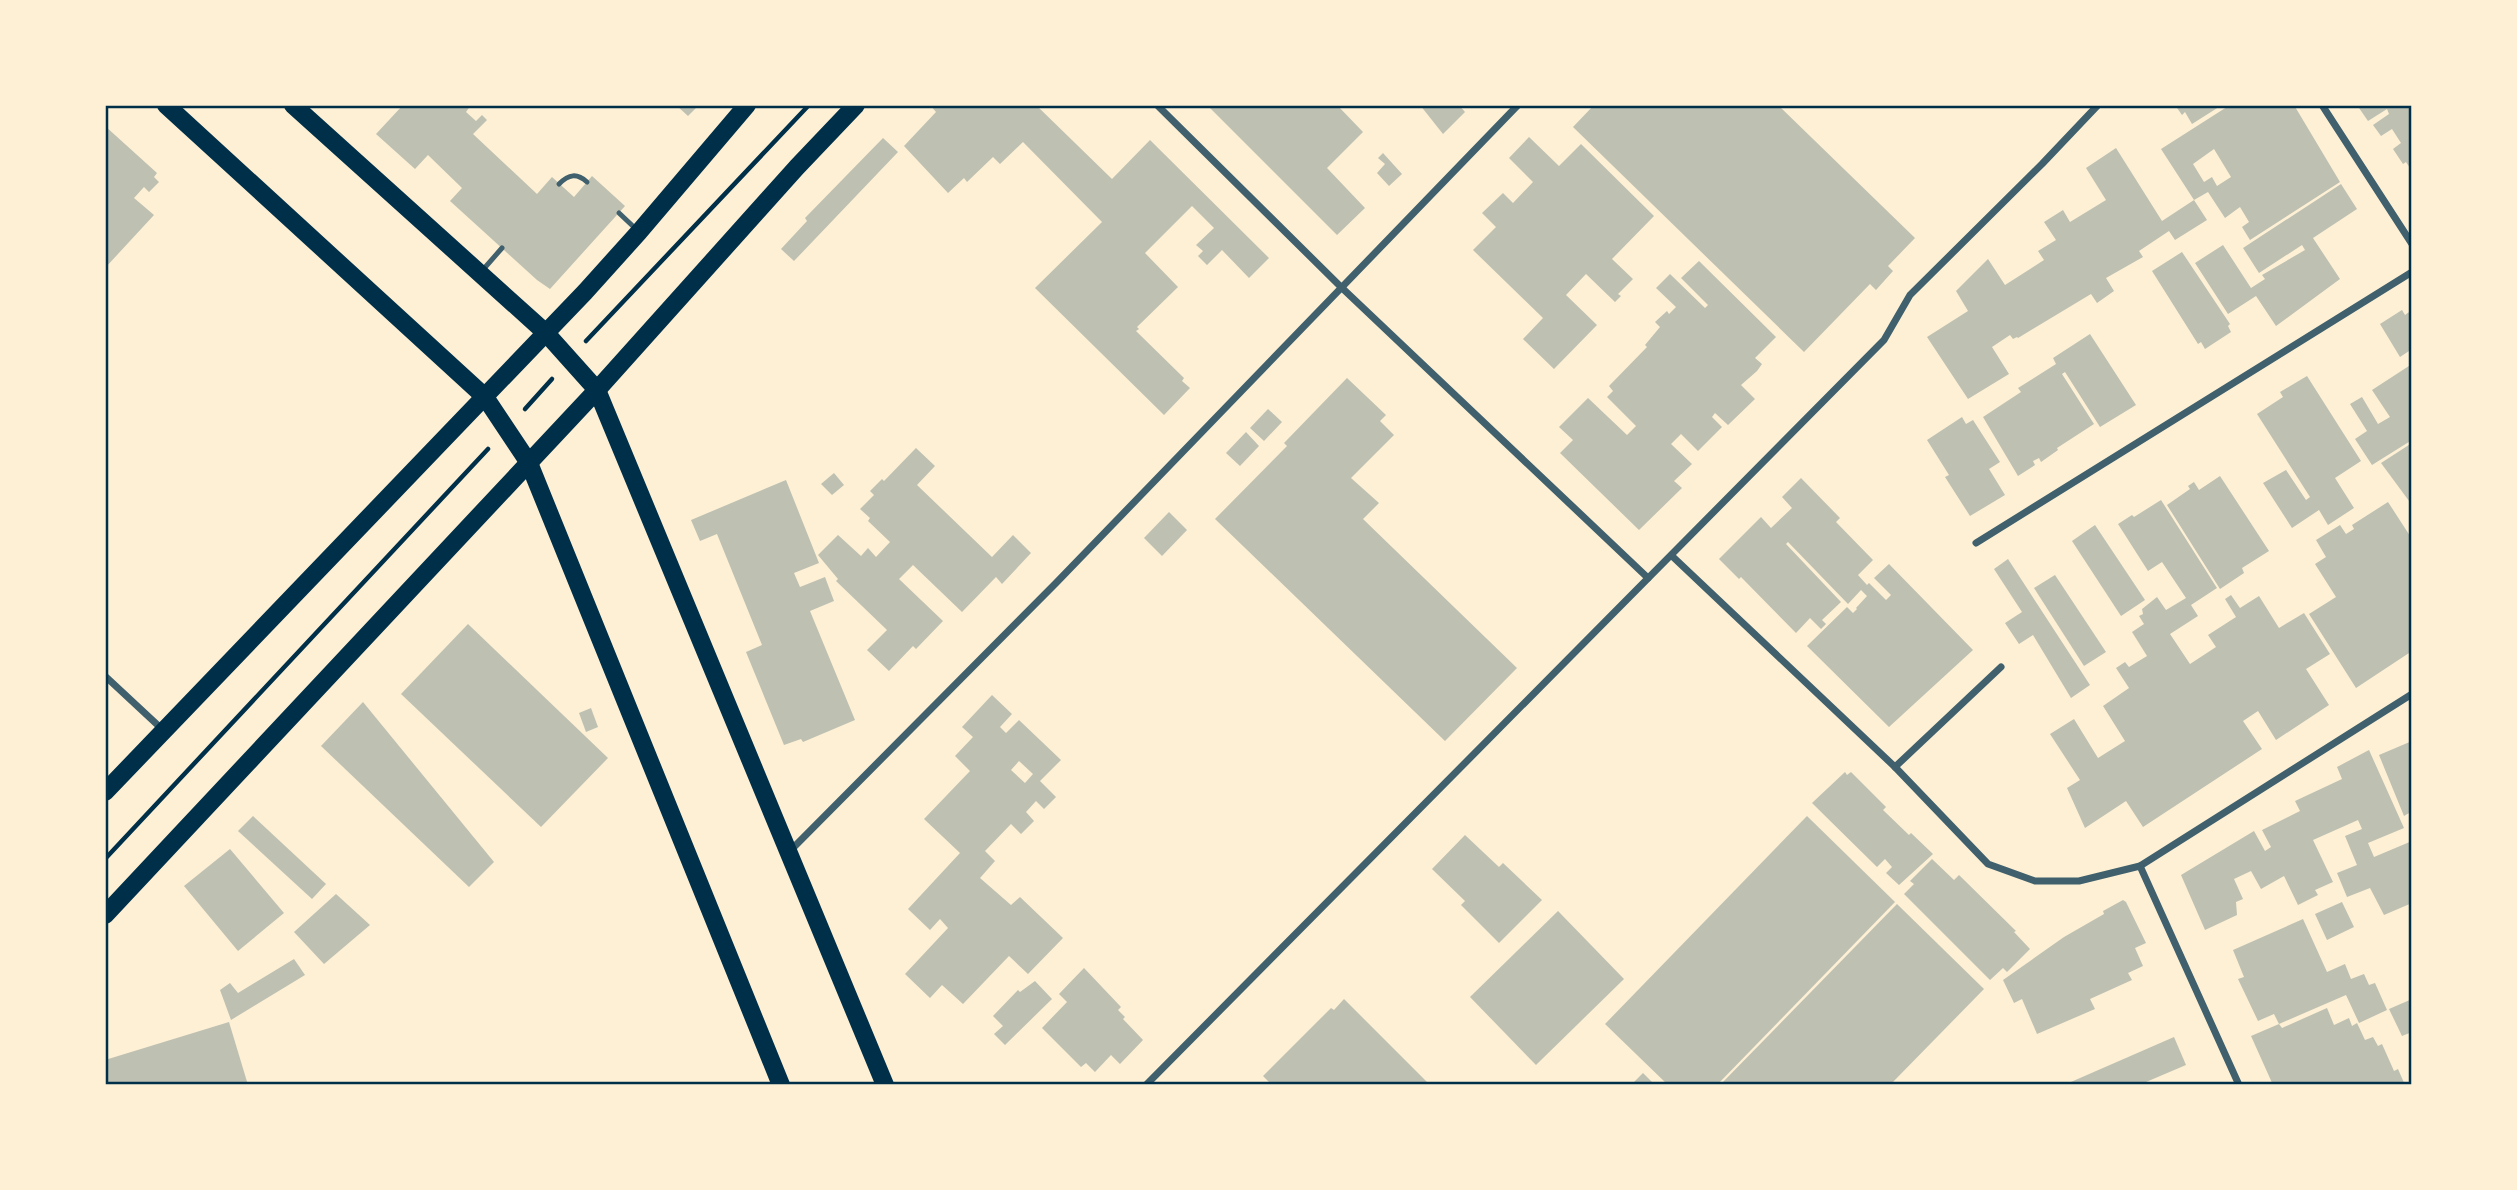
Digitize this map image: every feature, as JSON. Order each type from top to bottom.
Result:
[{"type":"main road","points":[[166,105],[485,397],[529,463],[781,1085]]},
{"type":"main road","points":[[293,105],[546,333],[597,390],[885,1085]]},
{"type":"main road","points":[[105,792],[546,333],[639,232],[747,105]]},
{"type":"main road","points":[[105,915],[597,390],[856,105]]},
{"type":"street","points":[[1157,105],[1341,287],[1648,578]]},
{"type":"street","points":[[789,853],[1065,573],[1518,105]]},
{"type":"street","points":[[1146,1085],[1884,340],[1910,295],[2098,105]]},
{"type":"street","points":[[2322,105],[2412,244]]},
{"type":"street","points":[[1976,543],[2412,272]]},
{"type":"street","points":[[1672,556],[1895,767],[1989,864],[2035,881],[2079,881],[2140,866],[2412,694]]},
{"type":"street","points":[[1895,767],[2001,667]]},
{"type":"street","points":[[105,676],[163,730]]},
{"type":"street","points":[[2140,866],[2239,1085]]},
{"type":"lane","points":[[559,184],[571,175],[579,175],[587,181]]},
{"type":"lane","points":[[618,213],[639,232]]},
{"type":"lane","points":[[479,273],[502,248]]},
{"type":"path","points":[[105,859],[808,105]]},
{"type":"building","points":[[403,105],[471,105],[466,112],[476,121],[482,115],[487,120],[473,134],[537,194],[552,177],[574,197],[592,176],[625,206],[550,289],[450,201],[462,188],[428,155],[415,169],[376,134]]},
{"type":"building","points":[[676,105],[699,105],[688,116]]},
{"type":"building","points":[[930,105],[1036,105],[1112,179],[1150,140],[1269,258],[1249,278],[1222,250],[1207,265],[1198,256],[1203,251],[1196,245],[1214,228],[1192,206],[1145,253],[1178,287],[1136,331],[1184,378],[1182,381],[1190,388],[1164,415],[1035,288],[1102,222],[1023,142],[1000,164],[993,157],[967,182],[964,178],[948,193],[904,146],[936,112]]},
{"type":"building","points":[[1207,105],[1337,105],[1363,132],[1327,168],[1365,208],[1337,235]]},
{"type":"building","points":[[1420,105],[1459,105],[1465,112],[1443,134]]},
{"type":"building","points":[[1594,105],[1778,105],[1915,238],[1888,266],[1893,271],[1876,290],[1870,284],[1804,352],[1573,127]]},
{"type":"building","points":[[2175,105],[2222,105],[2192,124],[2185,112],[2182,115]]},
{"type":"building","points":[[2230,105],[2294,105],[2340,182],[2250,240],[2242,227],[2249,222],[2240,207],[2225,218],[2208,192],[2194,200],[2161,149]],"holes":[[[2214,149],[2231,177],[2217,186],[2212,177],[2204,182],[2193,164]]]},
{"type":"building","points":[[2357,105],[2412,105],[2412,171],[2406,162],[2403,164],[2393,149],[2401,143],[2392,129],[2381,136],[2373,125],[2389,114],[2387,109],[2368,121]]},
{"type":"building","points":[[105,126],[157,173],[154,177],[159,182],[149,192],[144,187],[134,198],[154,215],[105,268]]},
{"type":"building","points":[[1529,137],[1559,166],[1581,144],[1654,216],[1612,259],[1633,279],[1618,294],[1621,296],[1615,302],[1586,274],[1566,295],[1597,325],[1554,369],[1523,339],[1543,318],[1473,250],[1496,227],[1482,213],[1503,193],[1513,203],[1533,182],[1509,158]]},
{"type":"building","points":[[883,138],[898,152],[794,261],[781,249],[807,221],[805,218]]},
{"type":"building","points":[[2116,148],[2162,221],[2194,200],[2207,220],[2175,240],[2169,231],[2139,251],[2143,257],[2106,278],[2114,291],[2097,303],[2091,294],[2018,338],[2013,339],[2010,335],[1992,347],[2009,374],[1968,399],[1927,337],[1968,311],[1956,291],[1988,259],[2005,285],[2044,260],[2038,251],[2056,240],[2044,222],[2063,210],[2070,222],[2106,200],[2086,168]]},
{"type":"building","points":[[1383,153],[1402,174],[1389,186],[1377,173],[1385,164],[1378,158]]},
{"type":"building","points":[[2341,184],[2357,209],[2313,238],[2340,279],[2276,326],[2256,296],[2228,314],[2195,263],[2223,245],[2251,288],[2265,279],[2262,275],[2305,250],[2302,245],[2259,273],[2243,248]]},
{"type":"building","points":[[2182,252],[2230,324],[2228,326],[2231,332],[2205,349],[2201,342],[2198,344],[2152,271]]},
{"type":"building","points":[[1699,261],[1776,337],[1755,358],[1762,364],[1757,371],[1741,385],[1755,399],[1728,425],[1715,413],[1712,417],[1722,427],[1698,451],[1681,434],[1671,444],[1692,464],[1674,481],[1682,488],[1639,530],[1560,453],[1573,440],[1559,427],[1588,398],[1627,435],[1636,426],[1607,397],[1613,391],[1609,386],[1647,347],[1645,345],[1660,327],[1655,322],[1676,307],[1656,288],[1670,274],[1705,308],[1708,305],[1681,278]]},
{"type":"building","points":[[2402,310],[2405,315],[2412,310],[2412,349],[2400,357],[2380,324]]},
{"type":"building","points":[[2090,334],[2136,405],[2100,427],[2065,372],[2062,374],[2094,424],[2041,462],[2039,458],[2033,461],[2035,465],[2018,476],[1983,417],[2021,392],[2018,388],[2056,364],[2053,358]]},
{"type":"building","points":[[2412,364],[2412,440],[2372,465],[2355,439],[2367,431],[2350,404],[2362,397],[2378,424],[2390,417],[2372,390]]},
{"type":"building","points":[[2307,376],[2361,461],[2335,478],[2354,508],[2328,525],[2319,510],[2292,528],[2263,483],[2286,470],[2306,500],[2310,497],[2257,414],[2283,397],[2280,392]]},
{"type":"building","points":[[1347,378],[1386,415],[1380,421],[1394,435],[1351,478],[1379,503],[1363,519],[1517,668],[1445,741],[1215,519],[1287,446],[1284,443]]},
{"type":"building","points":[[1268,409],[1282,422],[1264,441],[1250,428]]},
{"type":"building","points":[[1962,417],[1966,424],[1973,420],[2000,462],[1989,469],[2005,495],[1970,516],[1945,477],[1949,475],[1927,440]]},
{"type":"building","points":[[1246,432],[1259,446],[1240,466],[1226,453]]},
{"type":"building","points":[[2412,443],[2412,505],[2381,463]]},
{"type":"building","points":[[916,448],[935,466],[917,485],[992,557],[1013,535],[1031,553],[1002,584],[996,577],[962,612],[913,565],[899,579],[943,621],[916,649],[913,646],[889,671],[867,650],[887,630],[836,581],[838,579],[818,555],[838,535],[861,556],[868,548],[876,557],[890,542],[868,521],[870,518],[860,509],[874,495],[870,491],[882,479],[884,481]]},
{"type":"building","points":[[834,473],[844,485],[832,495],[821,484]]},
{"type":"building","points":[[2220,476],[2269,551],[2242,568],[2244,573],[2220,589],[2167,505],[2190,489],[2188,486],[2194,482],[2199,490]]},
{"type":"building","points":[[1801,478],[1840,518],[1836,522],[1873,560],[1858,575],[1867,585],[1869,583],[1886,600],[1891,595],[1874,578],[1889,564],[1973,650],[1889,727],[1807,646],[1847,607],[1853,613],[1857,609],[1867,596],[1861,590],[1848,604],[1788,542],[1786,544],[1841,602],[1822,620],[1826,624],[1821,629],[1810,618],[1796,633],[1741,577],[1739,579],[1719,559],[1761,517],[1771,528],[1792,508],[1782,497]]},
{"type":"building","points":[[786,480],[819,563],[794,573],[800,587],[825,577],[834,601],[810,611],[855,720],[803,742],[801,739],[784,745],[746,652],[762,645],[717,534],[700,541],[691,520]]},
{"type":"building","points":[[2161,500],[2217,588],[2191,605],[2198,616],[2170,634],[2190,664],[2216,647],[2208,635],[2236,617],[2225,599],[2231,595],[2240,608],[2259,596],[2279,628],[2304,613],[2330,654],[2306,669],[2329,705],[2276,740],[2258,711],[2243,721],[2262,749],[2143,827],[2126,801],[2085,828],[2067,788],[2080,780],[2050,734],[2074,719],[2098,758],[2125,741],[2103,706],[2129,688],[2116,668],[2125,662],[2129,667],[2147,656],[2132,632],[2144,624],[2139,616],[2143,614],[2142,609],[2157,597],[2166,610],[2186,598],[2162,562],[2148,571],[2118,524]]},
{"type":"building","points":[[2388,502],[2412,539],[2412,657],[2409,653],[2356,688],[2309,614],[2336,597],[2315,564],[2326,557],[2316,540],[2340,525],[2346,534],[2354,529],[2352,525]]},
{"type":"building","points":[[1169,512],[1187,530],[1162,556],[1144,538]]},
{"type":"building","points":[[2095,525],[2145,600],[2121,616],[2072,541]]},
{"type":"building","points":[[2008,559],[2090,685],[2071,698],[2033,635],[2019,644],[2005,623],[2022,612],[1994,569]]},
{"type":"building","points":[[2055,575],[2106,652],[2084,666],[2034,588]]},
{"type":"building","points":[[468,624],[608,758],[541,827],[401,694]]},
{"type":"building","points":[[992,695],[1012,714],[1000,727],[1006,733],[1019,720],[1061,760],[1040,781],[1056,797],[1044,809],[1036,801],[1026,812],[1034,821],[1021,834],[1011,824],[985,851],[995,861],[980,878],[1011,905],[1020,897],[1063,938],[1028,974],[1009,956],[963,1004],[942,985],[930,998],[905,974],[948,928],[940,919],[930,930],[908,909],[960,853],[924,819],[970,771],[955,756],[973,737],[962,727]],"holes":[[[1019,761],[1033,774],[1025,783],[1011,770]]]},
{"type":"building","points":[[363,702],[494,862],[469,887],[321,746]]},
{"type":"building","points":[[591,708],[598,727],[586,732],[579,713]]},
{"type":"building","points":[[2412,741],[2412,820],[2409,813],[2404,816],[2379,755]]},
{"type":"building","points":[[2369,750],[2404,828],[2368,843],[2374,857],[2412,841],[2412,903],[2384,915],[2370,888],[2347,897],[2337,873],[2357,865],[2345,836],[2362,829],[2358,820],[2313,840],[2333,882],[2315,890],[2318,895],[2298,905],[2284,876],[2261,889],[2251,871],[2234,879],[2243,899],[2236,902],[2237,915],[2205,930],[2181,875],[2254,831],[2265,851],[2271,847],[2262,830],[2300,811],[2295,801],[2342,779],[2337,767]]},
{"type":"building","points":[[1845,772],[1847,775],[1851,772],[1886,807],[1883,810],[1933,854],[1899,885],[1886,873],[1892,867],[1885,859],[1877,867],[1812,803]]},
{"type":"building","points":[[253,816],[326,884],[312,899],[238,831]]},
{"type":"building","points":[[1807,816],[1895,902],[1717,1085],[1668,1085],[1605,1024]]},
{"type":"building","points":[[1465,835],[1499,867],[1503,863],[1542,900],[1499,943],[1461,905],[1465,901],[1432,869]]},
{"type":"building","points":[[230,849],[284,913],[238,951],[184,886]]},
{"type":"building","points":[[1932,859],[1954,880],[1959,875],[2016,931],[2014,932],[2030,949],[2007,972],[2003,968],[1990,980],[1904,894],[1914,884],[1910,881]]},
{"type":"building","points":[[336,894],[370,925],[324,964],[294,932]]},
{"type":"building","points":[[2123,900],[2146,943],[2135,948],[2143,966],[2128,973],[2132,980],[2090,999],[2095,1009],[2037,1034],[2022,999],[2014,1003],[2003,980]]},
{"type":"building","points":[[2342,902],[2354,927],[2327,940],[2315,914]]},
{"type":"building","points":[[1897,904],[1984,989],[1890,1085],[1720,1085]]},
{"type":"building","points":[[1558,911],[1624,979],[1536,1065],[1470,997]]},
{"type":"building","points":[[2303,919],[2327,972],[2345,964],[2351,979],[2364,974],[2369,985],[2375,983],[2387,1010],[2359,1023],[2346,995],[2279,1024],[2274,1014],[2258,1021],[2238,979],[2244,977],[2233,950]]},
{"type":"building","points":[[294,959],[305,975],[231,1020],[220,990],[230,983],[238,993]]},
{"type":"building","points":[[1084,968],[1121,1007],[1118,1010],[1125,1017],[1123,1019],[1143,1040],[1120,1064],[1111,1055],[1095,1072],[1086,1063],[1081,1067],[1042,1028],[1067,1002],[1059,994]]},
{"type":"building","points":[[1035,981],[1052,999],[1005,1045],[994,1034],[1003,1026],[993,1016],[1018,990],[1020,992]]},
{"type":"building","points":[[1344,999],[1430,1085],[1272,1085],[1263,1076],[1331,1008],[1334,1010]]},
{"type":"building","points":[[2412,999],[2412,1032],[2402,1036],[2389,1009]]},
{"type":"building","points":[[2327,1008],[2334,1025],[2349,1018],[2352,1026],[2357,1023],[2365,1040],[2373,1037],[2378,1046],[2382,1044],[2394,1071],[2398,1069],[2405,1085],[2273,1085],[2251,1036],[2279,1024],[2282,1028]]},
{"type":"building","points":[[229,1022],[248,1085],[105,1085],[105,1060]]},
{"type":"building","points":[[2174,1037],[2186,1065],[2139,1085],[2064,1085]]},
{"type":"building","points":[[1643,1073],[1655,1085],[1631,1085]]}]
